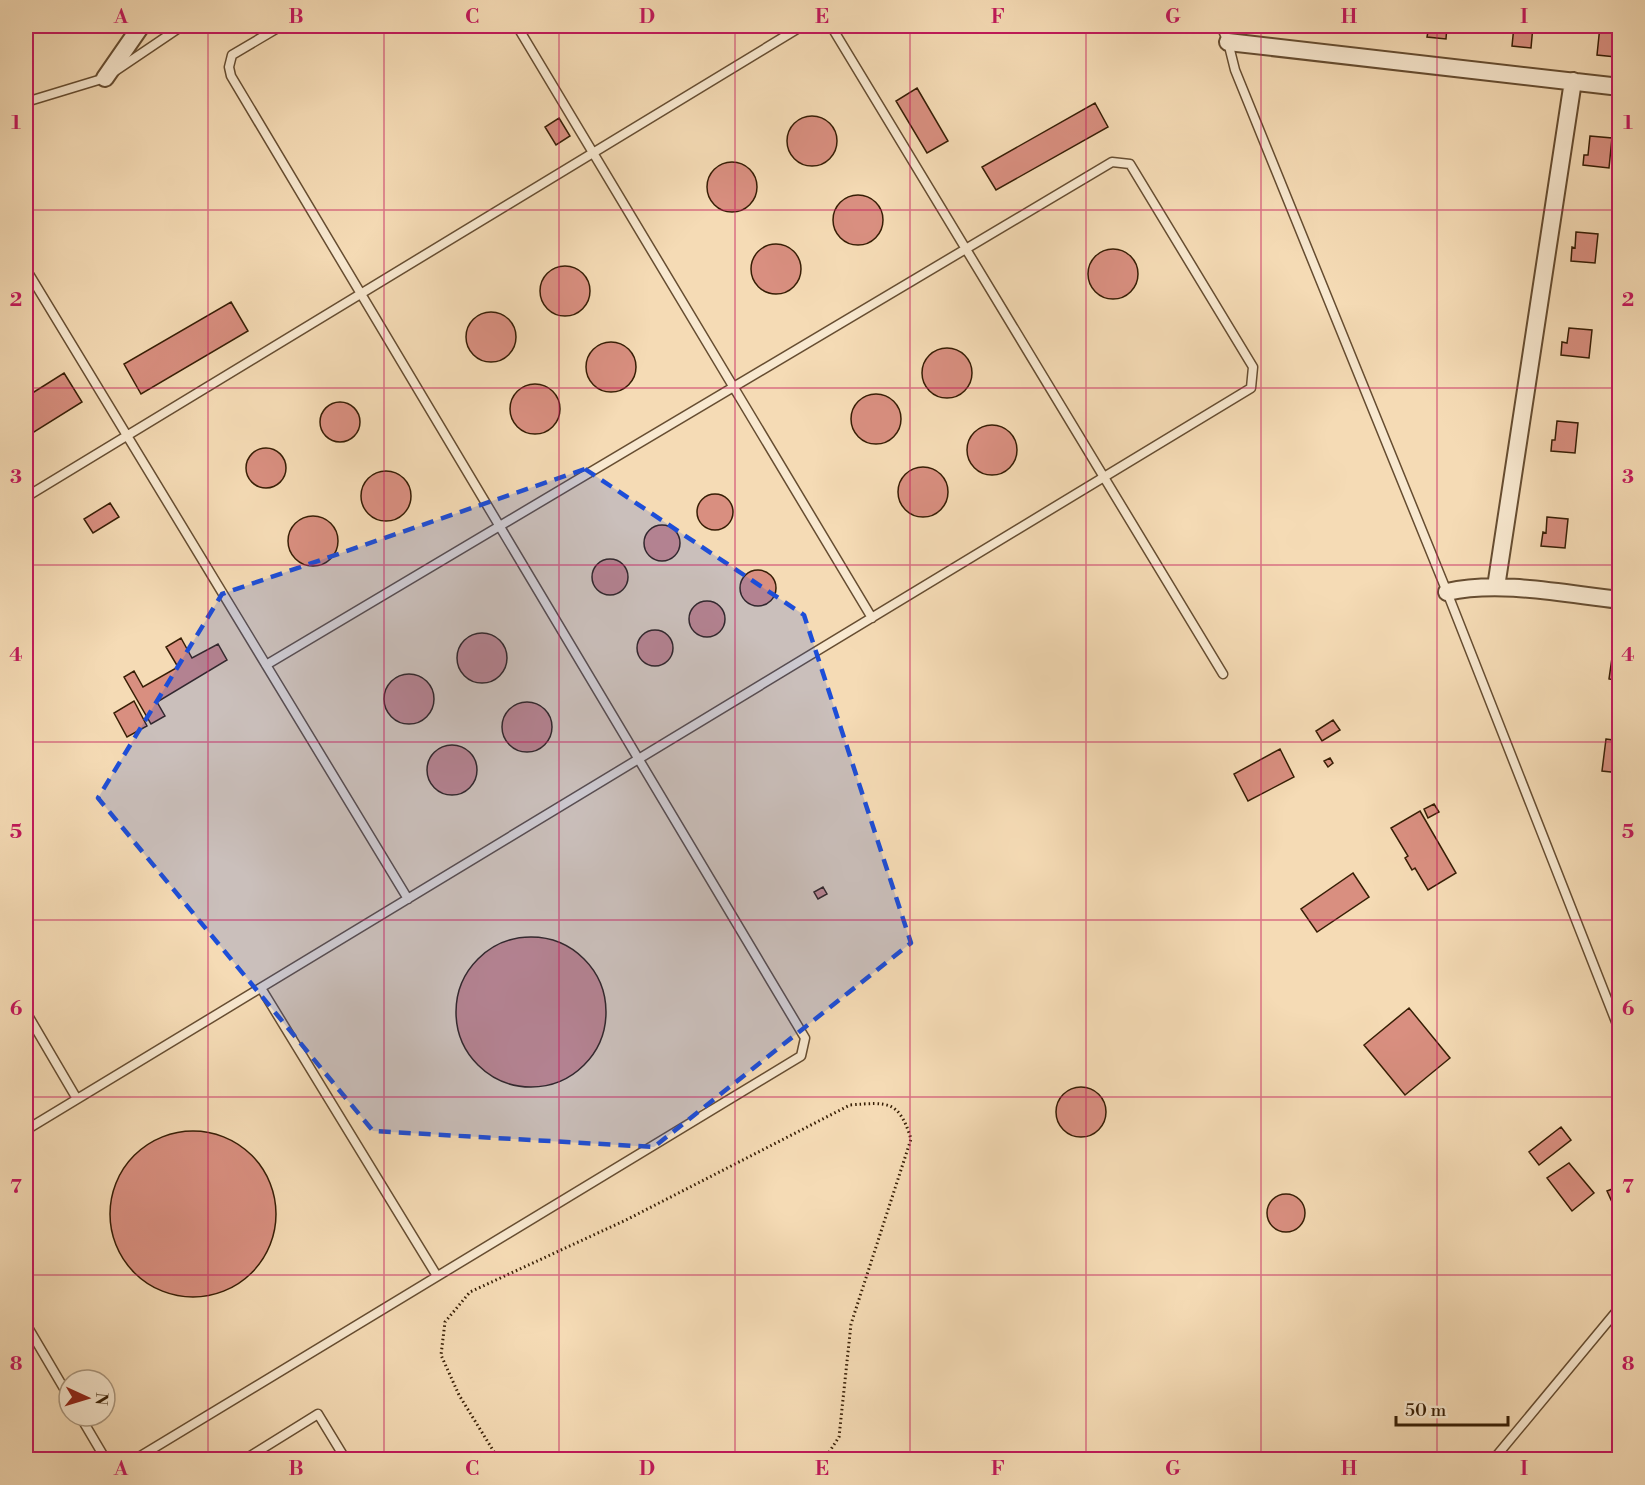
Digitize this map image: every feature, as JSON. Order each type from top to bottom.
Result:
[{"type":"street","points":[[105,78],[141,26]]},
{"type":"street","points":[[1228,42],[1620,87]]},
{"type":"street","points":[[1496,587],[1573,81]]},
{"type":"street","points":[[1447,592],[1463,588],[1496,587],[1620,600]]},
{"type":"lane","points":[[26,102],[105,78],[182,26]]},
{"type":"lane","points":[[134,1460],[801,1056],[805,1038],[231,76],[229,67],[232,55],[281,26]]},
{"type":"lane","points":[[517,26],[872,618]]},
{"type":"lane","points":[[26,497],[802,26]]},
{"type":"lane","points":[[831,26],[1223,674]]},
{"type":"lane","points":[[1221,26],[1228,42],[1235,70],[1447,592],[1620,1032]]},
{"type":"lane","points":[[26,1130],[1251,388],[1253,367],[1130,164],[1112,162],[266,664]]},
{"type":"lane","points":[[26,269],[408,898]]},
{"type":"lane","points":[[261,988],[437,1276]]},
{"type":"lane","points":[[26,1012],[77,1099]]},
{"type":"lane","points":[[1493,1460],[1620,1308]]},
{"type":"lane","points":[[26,1324],[57,1377]]},
{"type":"lane","points":[[244,1460],[318,1414],[346,1460]]},
{"type":"lane","points":[[87,1428],[106,1460]]},
{"type":"path","points":[[500,1460],[459,1395],[441,1355],[446,1322],[470,1292],[626,1220],[850,1105],[876,1103],[896,1108],[905,1118],[911,1139],[851,1324],[840,1437],[824,1460]]},
{"type":"highlighted area","points":[[585,469],[804,615],[911,943],[654,1147],[373,1131],[98,798],[222,594]]},
{"type":"building","points":[[1311,26],[1322,26],[1323,29],[1311,31]]},
{"type":"building","points":[[1331,26],[1347,26],[1347,29],[1331,29]]},
{"type":"building","points":[[1429,26],[1447,26],[1446,39],[1427,37]]},
{"type":"building","points":[[1514,26],[1533,26],[1531,48],[1512,46]]},
{"type":"building","points":[[1600,26],[1619,26],[1616,57],[1597,55]]},
{"type":"building","points":[[917,88],[948,141],[927,153],[896,101]]},
{"type":"building","points":[[1095,103],[1108,127],[996,190],[982,167]]},
{"type":"building","points":[[812,116],[830,123],[837,141],[830,159],[812,166],[794,159],[787,141],[794,123]]},
{"type":"building","points":[[559,118],[570,136],[556,145],[545,127]]},
{"type":"building","points":[[1590,136],[1612,138],[1609,168],[1583,165],[1584,155],[1588,155]]},
{"type":"building","points":[[732,162],[750,169],[757,187],[750,205],[732,212],[714,205],[707,187],[714,169]]},
{"type":"building","points":[[858,195],[876,202],[883,220],[876,238],[858,245],[840,238],[833,220],[840,202]]},
{"type":"building","points":[[1576,232],[1598,234],[1595,263],[1571,261]]},
{"type":"building","points":[[776,244],[794,251],[801,269],[794,287],[776,294],[758,287],[751,269],[758,251]]},
{"type":"building","points":[[1113,249],[1131,256],[1138,274],[1131,292],[1113,299],[1095,292],[1088,274],[1095,256]]},
{"type":"building","points":[[565,266],[583,273],[590,291],[583,309],[565,316],[547,309],[540,291],[547,273]]},
{"type":"building","points":[[231,302],[248,331],[141,394],[124,364]]},
{"type":"building","points":[[491,312],[509,319],[516,337],[509,355],[491,362],[473,355],[466,337],[473,319]]},
{"type":"building","points":[[1569,328],[1592,330],[1589,358],[1561,355],[1562,342],[1567,343]]},
{"type":"building","points":[[611,342],[629,349],[636,367],[629,385],[611,392],[593,385],[586,367],[593,349]]},
{"type":"building","points":[[947,348],[965,355],[972,373],[965,391],[947,398],[929,391],[922,373],[929,355]]},
{"type":"building","points":[[64,373],[82,402],[26,437],[26,397]]},
{"type":"building","points":[[535,384],[553,391],[560,409],[553,427],[535,434],[517,427],[510,409],[517,391]]},
{"type":"building","points":[[876,394],[894,401],[901,419],[894,437],[876,444],[858,437],[851,419],[858,401]]},
{"type":"building","points":[[340,402],[348,403],[354,408],[359,414],[359,430],[354,436],[348,441],[340,442],[332,441],[326,436],[321,430],[320,422],[321,414],[326,408],[332,403]]},
{"type":"building","points":[[1557,421],[1578,423],[1575,453],[1551,451]]},
{"type":"building","points":[[992,425],[1010,432],[1017,450],[1010,468],[992,475],[974,468],[967,450],[974,432]]},
{"type":"building","points":[[266,448],[274,449],[280,454],[285,460],[285,476],[280,482],[274,487],[266,488],[258,487],[252,482],[247,476],[246,468],[247,460],[252,454],[258,449]]},
{"type":"building","points":[[923,467],[941,474],[948,492],[941,510],[923,517],[905,510],[898,492],[905,474]]},
{"type":"building","points":[[386,471],[404,478],[411,496],[404,514],[386,521],[368,514],[361,496],[368,478]]},
{"type":"building","points":[[715,494],[728,499],[733,512],[728,525],[715,530],[702,525],[697,512],[702,499]]},
{"type":"building","points":[[110,503],[119,517],[93,533],[84,519]]},
{"type":"building","points":[[313,516],[331,523],[338,541],[331,559],[313,566],[295,559],[288,541],[295,523]]},
{"type":"building","points":[[1547,517],[1568,519],[1565,548],[1541,546],[1543,532],[1546,533]]},
{"type":"building","points":[[662,525],[675,530],[680,543],[675,556],[662,561],[649,556],[644,543],[649,530]]},
{"type":"building","points":[[610,559],[623,564],[628,577],[623,590],[610,595],[597,590],[592,577],[597,564]]},
{"type":"building","points":[[758,570],[771,575],[776,588],[771,601],[758,606],[745,601],[740,588],[745,575]]},
{"type":"building","points":[[707,601],[720,606],[725,619],[720,632],[707,637],[694,632],[689,619],[694,606]]},
{"type":"building","points":[[655,630],[668,635],[673,648],[668,661],[655,666],[642,661],[637,648],[642,635]]},
{"type":"building","points":[[482,633],[500,640],[507,658],[500,676],[482,683],[464,676],[457,658],[464,640]]},
{"type":"building","points":[[181,638],[192,658],[218,644],[227,660],[157,702],[165,716],[151,724],[124,677],[134,671],[143,687],[178,667],[166,647]]},
{"type":"building","points":[[1614,644],[1620,644],[1620,681],[1609,679]]},
{"type":"building","points":[[409,674],[427,681],[434,699],[427,717],[409,724],[391,717],[384,699],[391,681]]},
{"type":"building","points":[[134,701],[147,726],[127,737],[114,713]]},
{"type":"building","points":[[527,702],[545,709],[552,727],[545,745],[527,752],[509,745],[502,727],[509,709]]},
{"type":"building","points":[[1333,720],[1340,730],[1322,741],[1316,731]]},
{"type":"building","points":[[1606,739],[1620,741],[1620,773],[1602,771]]},
{"type":"building","points":[[452,745],[470,752],[477,770],[470,788],[452,795],[434,788],[427,770],[434,752]]},
{"type":"building","points":[[1280,749],[1294,777],[1248,801],[1234,774]]},
{"type":"building","points":[[1330,758],[1333,763],[1328,767],[1324,761]]},
{"type":"building","points":[[1434,804],[1439,812],[1428,818],[1424,809]]},
{"type":"building","points":[[1420,811],[1456,873],[1428,890],[1415,868],[1412,870],[1405,858],[1408,856],[1391,828]]},
{"type":"building","points":[[1353,873],[1369,897],[1317,932],[1301,909]]},
{"type":"building","points":[[823,887],[827,894],[818,899],[814,892]]},
{"type":"building","points":[[531,937],[560,942],[573,949],[584,959],[594,970],[601,983],[606,1012],[601,1041],[594,1054],[584,1065],[573,1075],[560,1082],[531,1087],[502,1082],[489,1075],[478,1065],[468,1054],[461,1041],[456,1012],[461,983],[468,970],[478,959],[489,949],[502,942]]},
{"type":"building","points":[[1409,1008],[1450,1058],[1405,1095],[1364,1045]]},
{"type":"building","points":[[1081,1087],[1099,1094],[1106,1112],[1099,1130],[1081,1137],[1063,1130],[1056,1112],[1063,1094]]},
{"type":"building","points":[[1561,1127],[1571,1140],[1539,1165],[1529,1152]]},
{"type":"building","points":[[193,1131],[225,1138],[252,1155],[269,1182],[276,1214],[269,1246],[252,1273],[225,1290],[193,1297],[161,1290],[134,1273],[117,1246],[110,1214],[117,1182],[134,1155],[161,1138]]},
{"type":"building","points":[[1569,1163],[1594,1193],[1572,1211],[1547,1178]]},
{"type":"building","points":[[1620,1186],[1620,1212],[1617,1213],[1607,1191]]},
{"type":"building","points":[[1286,1194],[1299,1200],[1305,1213],[1299,1226],[1286,1232],[1273,1226],[1267,1213],[1273,1200]]}]
